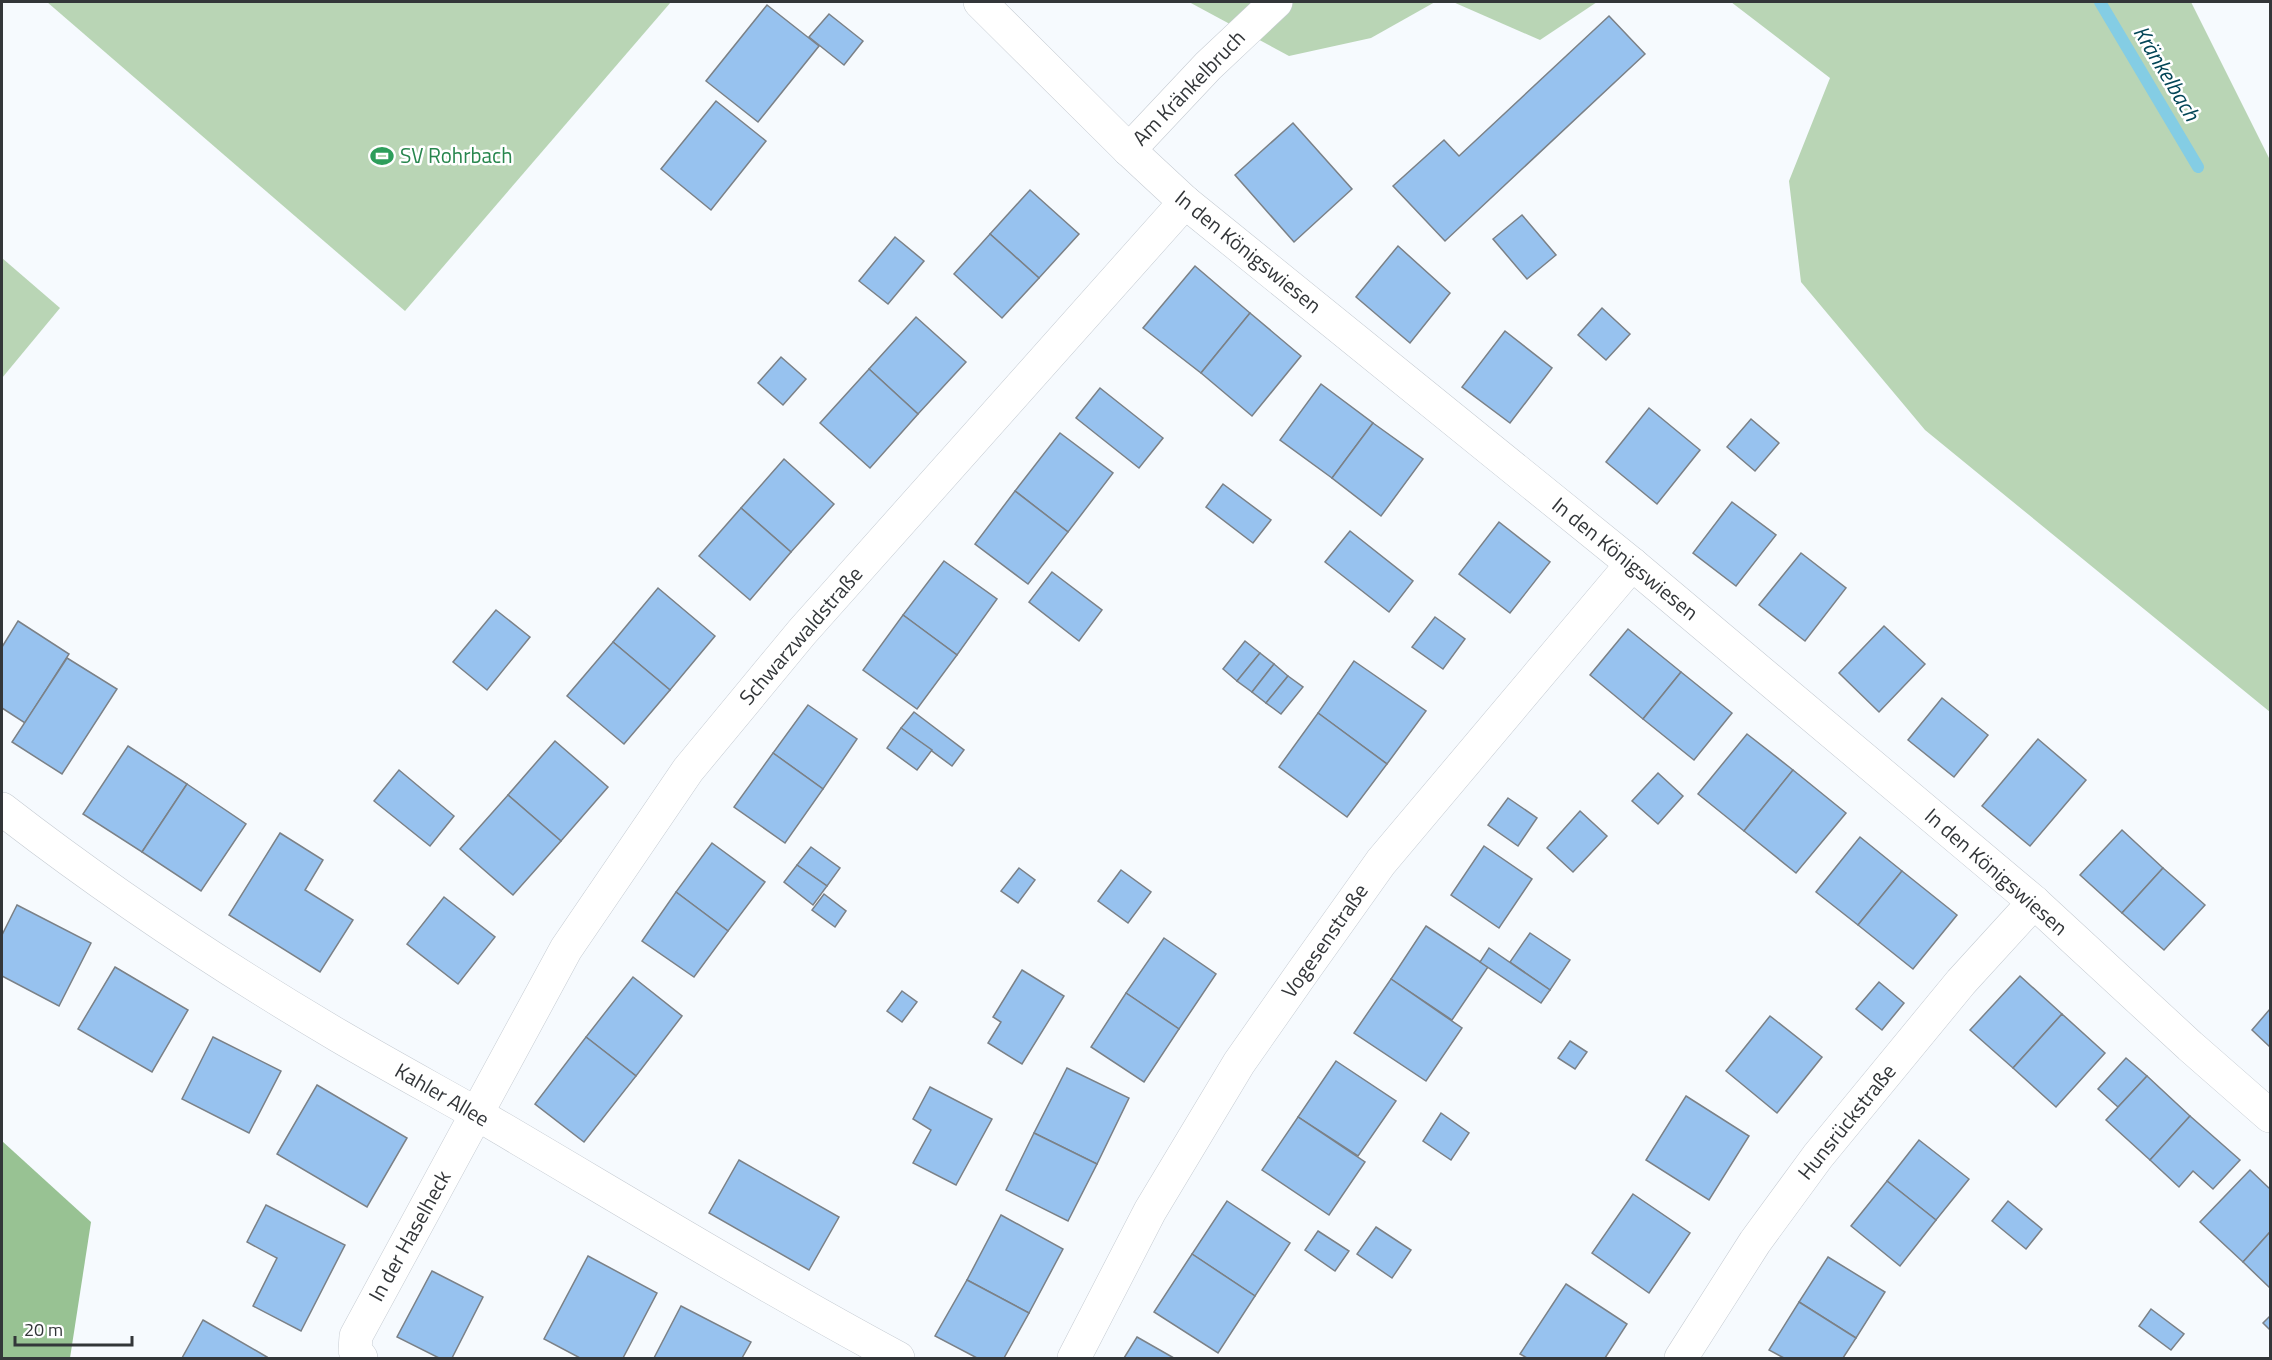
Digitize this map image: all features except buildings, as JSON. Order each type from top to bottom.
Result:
[{"type":"street","name":"In den Königswiesen","points":[[980,2],[1129,150],[1185,202],[1632,564],[2034,902],[2190,1046],[2271,1116]]},
{"type":"street","name":"Am Kränkelbruch","points":[[1129,150],[1208,66],[1276,2]]},
{"type":"street","name":"Schwarzwaldstraße","points":[[476,1114],[566,950],[688,770],[802,632],[1185,202]]},
{"type":"street","name":"Vogesenstraße","points":[[1074,1359],[1150,1211],[1239,1063],[1302,973],[1381,861],[1632,564]]},
{"type":"street","name":"Kahler Allee","points":[[2,809],[74,865],[205,954],[339,1036],[802,1306],[898,1359]]},
{"type":"street","name":"Hunsrückstraße","points":[[1682,1359],[1755,1242],[1818,1156],[1960,982],[2034,902]]},
{"type":"street","name":"In der Haselheck","points":[[361,1359],[355,1350],[356,1336],[476,1114]]},
{"type":"green space","name":"SV Rohrbach","points":[[47,2],[671,2],[405,311]]},
{"type":"green space","points":[[1189,2],[1435,2],[1371,38],[1289,56]]},
{"type":"green space","points":[[1453,2],[1597,2],[1540,40]]},
{"type":"green space","points":[[1731,2],[2191,2],[2270,160],[2270,712],[1925,430],[1801,282],[1789,181],[1830,78]]},
{"type":"green space","points":[[2,258],[60,308],[2,378]]},
{"type":"green space","points":[[2,1141],[91,1222],[70,1358],[2,1358]]},
{"type":"waterway","name":"Kränkelbach","points":[[2100,2],[2198,167]]},
{"type":"place","name":"SV Rohrbach","points":[[382,156]]}]
